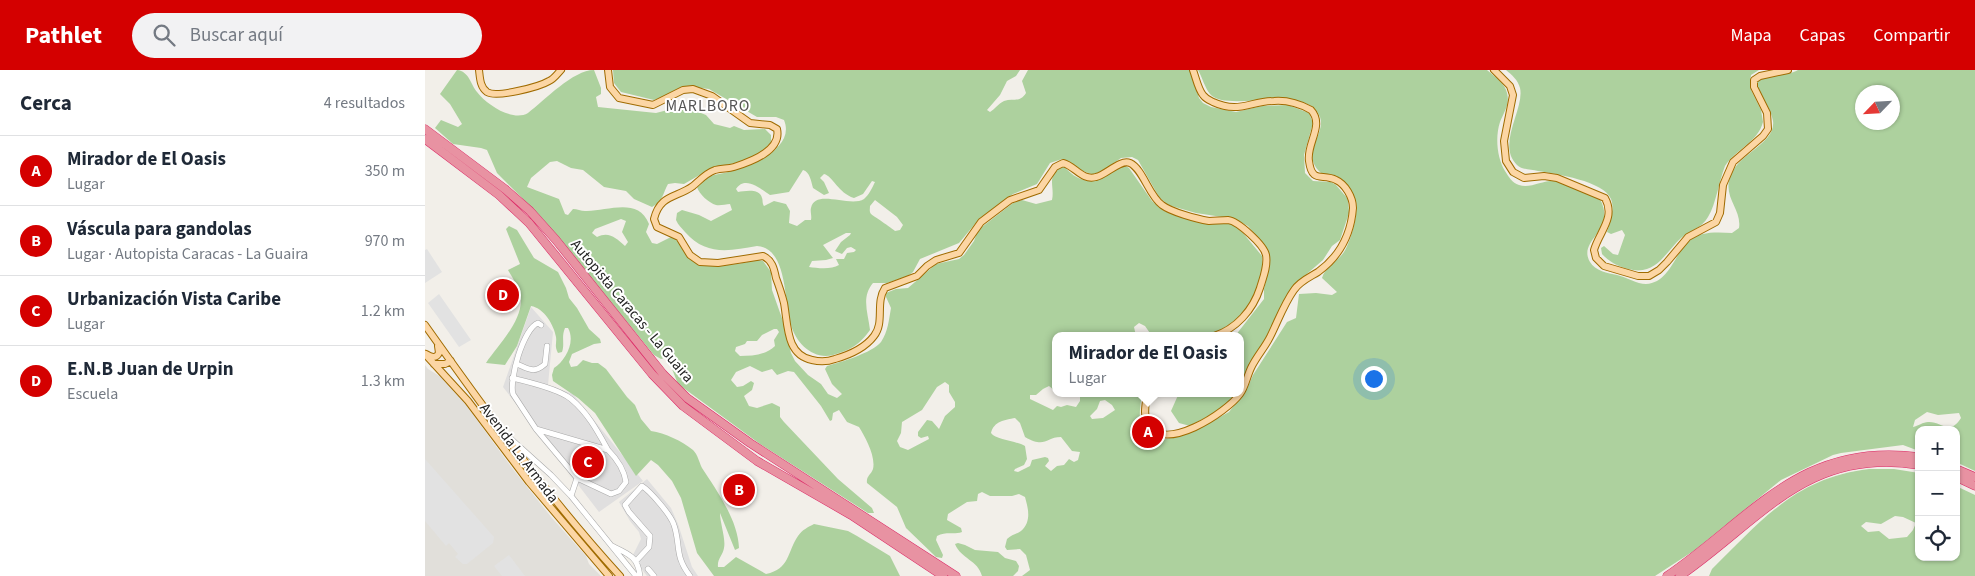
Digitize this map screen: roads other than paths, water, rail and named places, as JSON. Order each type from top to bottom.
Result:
[{"type":"highway","name":"Autopista Caracas - La Guaira","points":[[425,129],[505,189],[530,211],[556,240],[663,374],[687,398],[750,443],[956,576]]},
{"type":"highway","name":"Autopista Caracas - La Guaira","points":[[425,139],[499,195],[529,223],[652,374],[683,406],[757,461],[851,515],[943,576]]},
{"type":"highway","points":[[1667,576],[1713,542],[1774,492],[1810,471],[1857,457],[1889,455],[1915,457]]},
{"type":"highway","points":[[1680,576],[1724,543],[1778,498],[1813,478],[1832,470],[1858,464],[1889,462],[1915,464]]},
{"type":"highway","points":[[1960,471],[1975,478]]},
{"type":"highway","points":[[1960,479],[1975,486]]},
{"type":"main road","points":[[479,70],[484,90],[488,93],[499,95],[544,84],[553,79],[561,70]]},
{"type":"main road","points":[[608,70],[610,87],[619,98],[653,105],[683,90],[693,89],[713,96],[749,123],[773,125],[777,129],[777,140],[769,150],[739,165],[713,171],[689,188],[673,194],[667,198],[653,219],[657,227],[681,239],[690,255],[700,262],[718,263],[763,256],[768,258],[773,266],[782,297],[792,345],[798,354],[807,359],[822,362],[833,360],[865,344],[874,336],[879,326],[880,301],[885,288],[895,283],[906,282],[917,276],[935,260],[959,253],[981,222],[1010,200],[1039,190],[1055,167],[1063,163],[1081,175],[1091,178],[1100,176],[1124,162],[1130,163],[1156,200],[1164,207],[1204,220],[1232,221],[1258,243],[1265,252],[1266,259],[1257,298],[1233,327],[1222,332]]},
{"type":"main road","points":[[1193,70],[1203,96],[1224,106],[1243,107],[1266,101],[1280,101],[1297,104],[1311,110],[1317,122],[1308,154],[1310,167],[1315,176],[1333,178],[1341,183],[1351,197],[1353,210],[1344,246],[1324,268],[1296,287],[1269,340],[1252,367],[1244,388]]},
{"type":"main road","points":[[1495,70],[1510,86],[1513,95],[1504,141],[1506,161],[1513,172],[1519,177],[1524,178],[1544,176],[1557,178],[1605,198],[1609,214],[1606,227],[1594,250],[1596,258],[1604,266],[1645,276],[1652,275],[1659,270],[1688,237],[1716,222],[1720,213],[1723,185],[1733,162],[1763,136],[1768,129],[1767,113],[1754,87],[1754,80],[1759,76],[1789,70]]},
{"type":"main road","name":"Avenida La Armada","points":[[425,324],[501,431],[560,507],[620,576]]},
{"type":"main road","points":[[425,354],[431,357],[438,355],[440,350],[437,342]]},
{"type":"main road","name":"Avenida La Armada","points":[[425,354],[468,401],[553,512],[609,576]]},
{"type":"main road","points":[[434,364],[445,364],[451,361]]},
{"type":"main road","points":[[1147,397],[1146,420],[1154,432],[1162,435],[1200,425],[1229,407],[1237,397]]},
{"type":"street","points":[[513,378],[564,395],[572,400],[593,422],[608,450],[616,457],[625,474],[626,482],[619,491],[611,494],[577,478],[536,428],[513,394],[511,388],[513,378],[530,330],[538,323],[541,326]]},
{"type":"street","points":[[517,364],[531,371],[539,370],[545,364],[547,346]]},
{"type":"street","points":[[536,428],[608,450]]},
{"type":"street","points":[[501,431],[533,458],[571,496],[636,576]]},
{"type":"street","points":[[571,496],[577,478]]},
{"type":"street","points":[[636,561],[649,547],[650,536],[625,505],[641,486],[671,518],[674,525],[678,555],[682,566],[690,576]]},
{"type":"street","points":[[609,544],[631,556],[636,561],[640,567],[640,576]]},
{"type":"street","points":[[648,569],[653,576]]},
{"type":"place","name":"E.N.B Juan de Urpin","points":[[503,295]]},
{"type":"place","name":"Mirador de El Oasis","points":[[1148,432]]},
{"type":"place","name":"Urbanización Vista Caribe","points":[[588,462]]},
{"type":"place","name":"Váscula para gandolas","points":[[739,490]]},
{"type":"district","name":"MARLBORO","points":[[708,106]]}]
